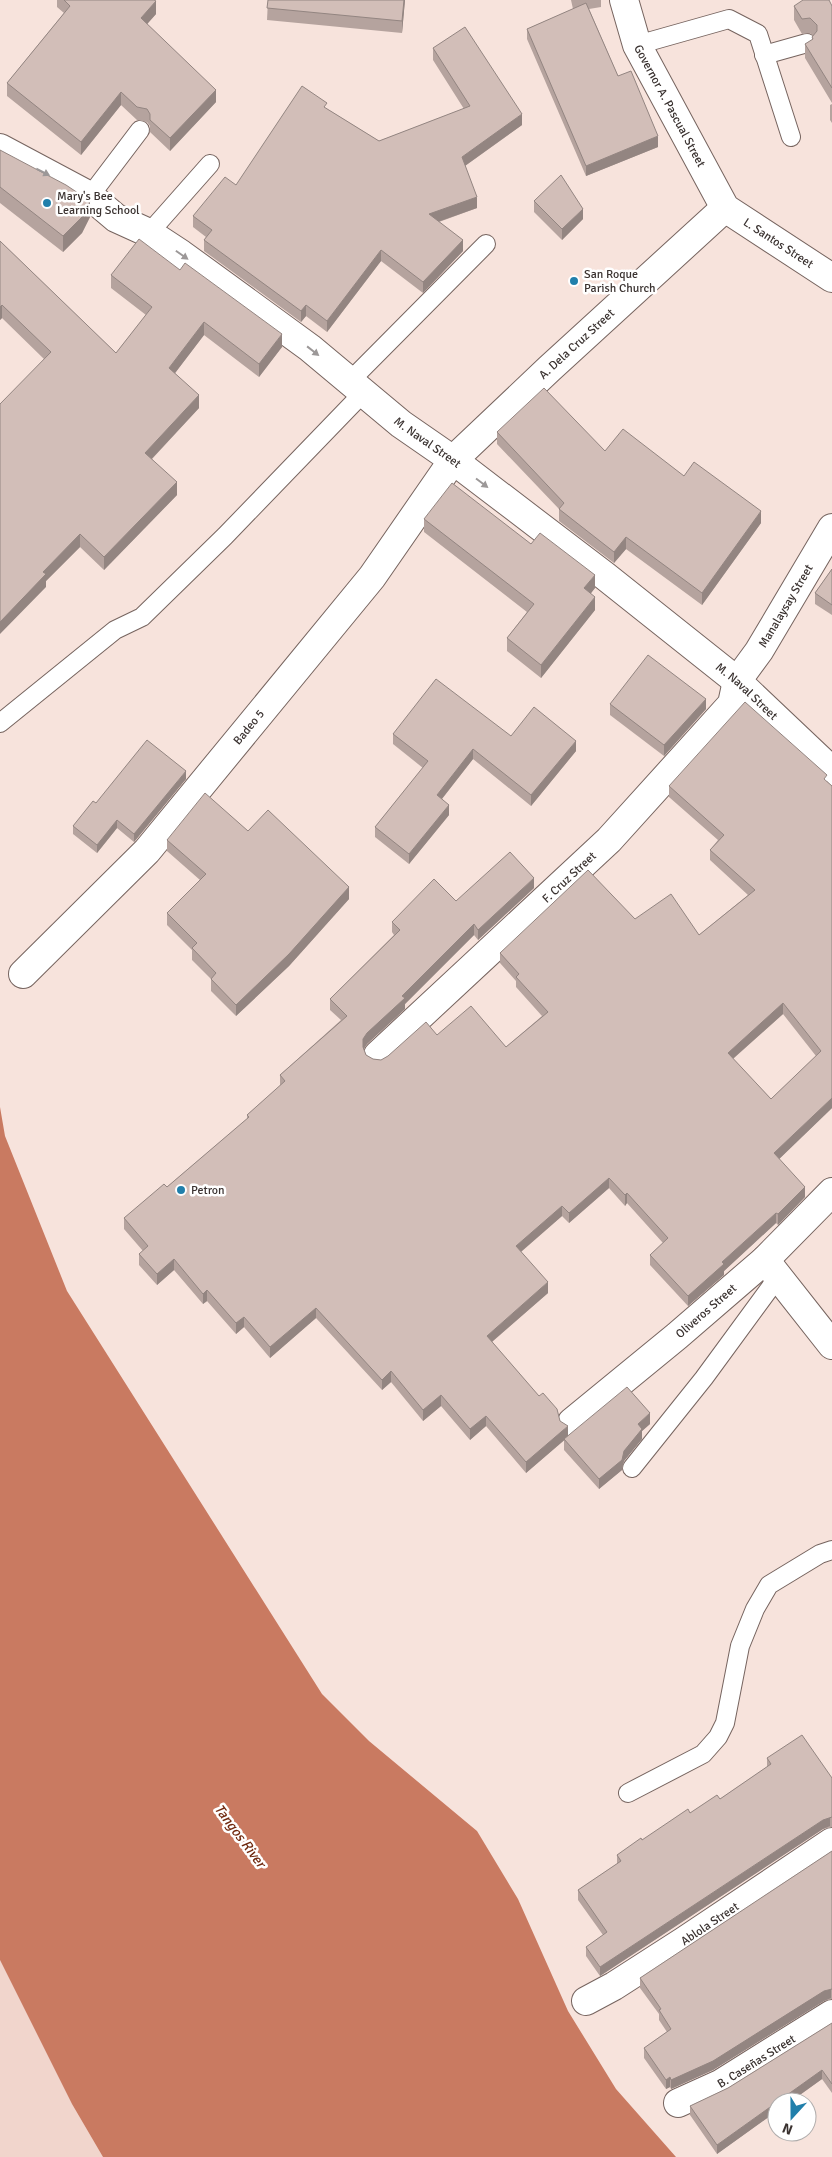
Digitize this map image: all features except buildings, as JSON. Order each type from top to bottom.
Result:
[{"type":"street","name":"Governor A. Pascual Street","points":[[624,0],[637,45],[725,208]]},
{"type":"street","name":"M. Naval Street","points":[[0,148],[90,196],[116,218],[149,233],[181,254],[310,348],[401,424],[453,460],[605,576],[737,681],[832,771]]},
{"type":"street","name":"L. Santos Street","points":[[725,208],[832,278]]},
{"type":"street","name":"A. Dela Cruz Street","points":[[453,460],[549,369],[725,208]]},
{"type":"street","name":"Badeo 5","points":[[23,974],[147,851],[372,577],[453,460]]},
{"type":"street","name":"Manalaysay Street","points":[[737,681],[759,651],[832,528]]},
{"type":"street","name":"F. Cruz Street","points":[[378,1056],[609,840],[732,704],[737,681]]},
{"type":"street","name":"Oliveros Street","points":[[572,1422],[678,1336],[771,1268],[832,1192]]},
{"type":"street","points":[[771,1268],[832,1345]]},
{"type":"street","name":"Ablola Street","points":[[586,2001],[614,1986],[676,1946],[832,1842]]},
{"type":"street","name":"B. Caseñas Street","points":[[678,2103],[720,2084],[832,2014]]},
{"type":"lane","points":[[637,45],[728,19],[758,34],[791,137]]},
{"type":"lane","points":[[764,55],[807,43]]},
{"type":"lane","points":[[90,196],[140,130]]},
{"type":"lane","points":[[149,233],[210,164]]},
{"type":"lane","points":[[0,723],[115,630],[142,617],[225,536],[486,244]]},
{"type":"lane","points":[[632,1468],[704,1378],[771,1268]]},
{"type":"lane","points":[[628,1793],[703,1754],[718,1737],[727,1714],[740,1646],[755,1609],[769,1585],[820,1554],[832,1550]]},
{"type":"shaded area","points":[[0,1960],[72,2104],[103,2157],[0,2157]]},
{"type":"water","name":"Tangos River","points":[[0,1107],[5,1136],[67,1291],[322,1694],[369,1741],[477,1831],[518,1899],[568,2011],[616,2089],[676,2157],[103,2157],[72,2104],[0,1960]]},
{"type":"place","name":"Mary's Bee Learning School","points":[[47,203]]},
{"type":"place","name":"San Roque Parish Church","points":[[574,281]]},
{"type":"place","name":"Petron","points":[[181,1190]]}]
